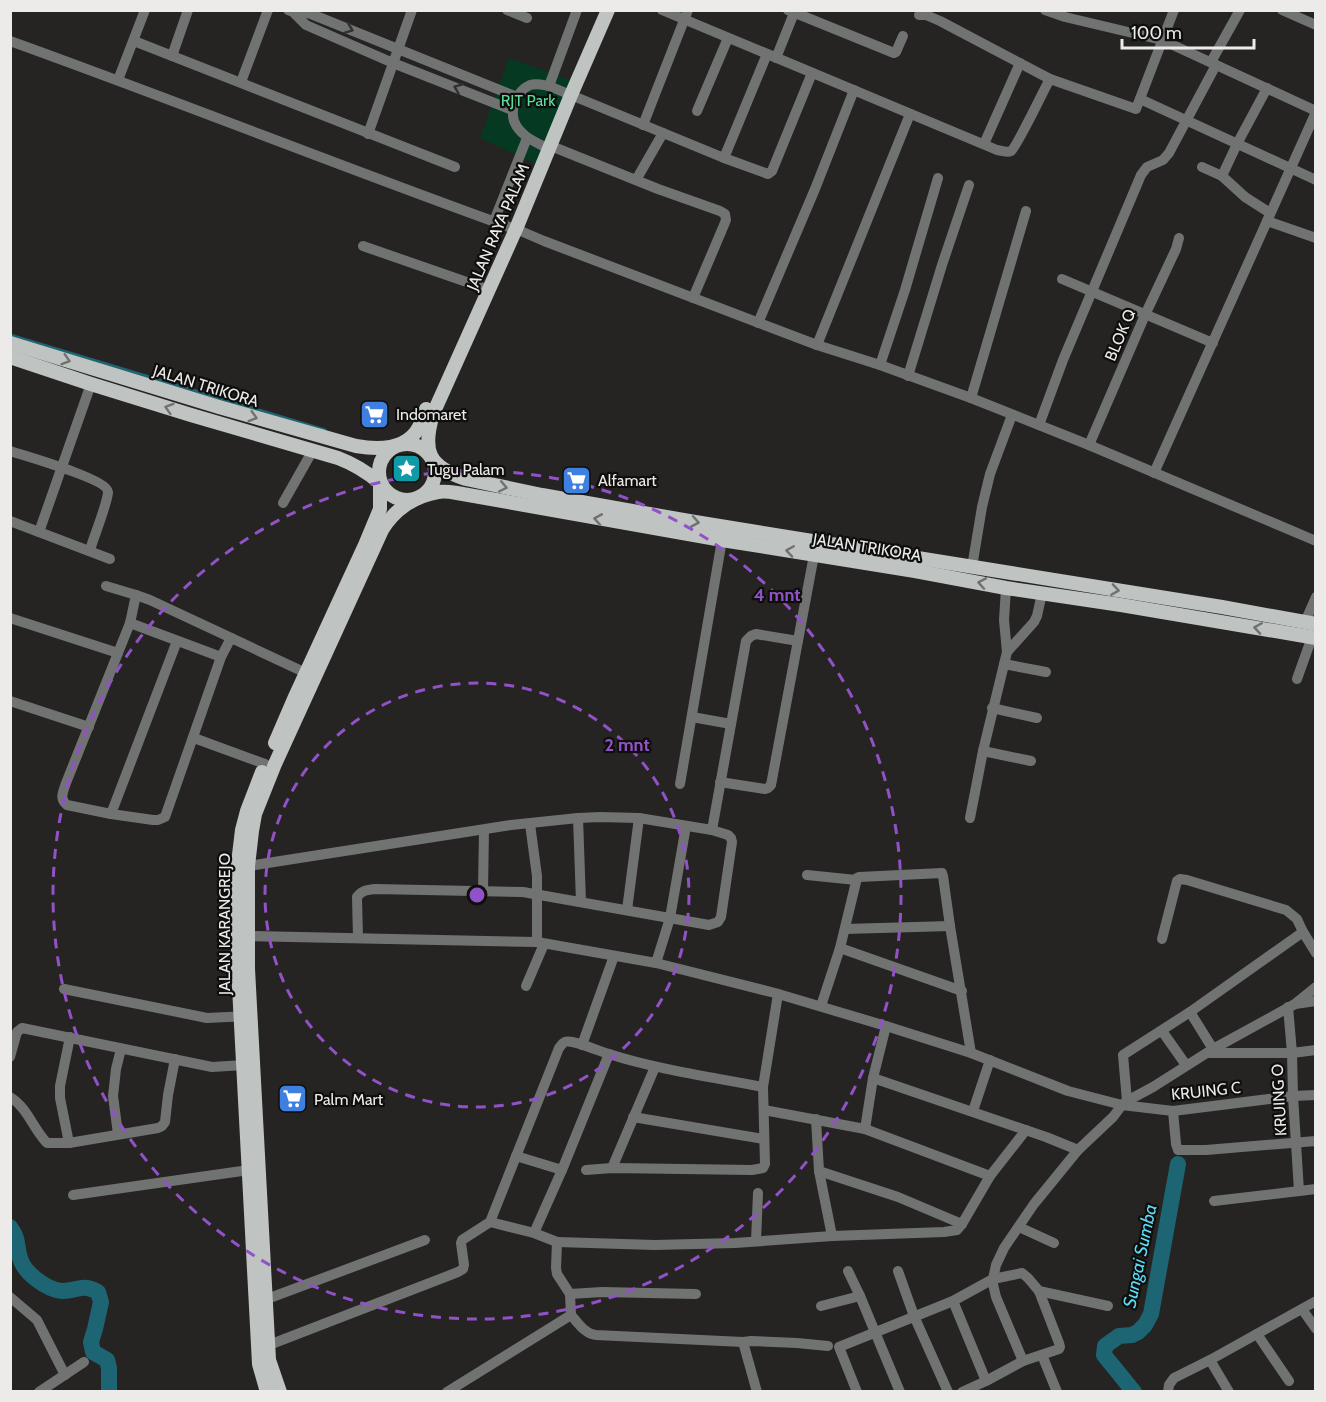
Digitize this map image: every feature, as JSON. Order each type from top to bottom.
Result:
[{"type":"main road","name":"JALAN RAYA PALAM","points":[[431,458],[427,439],[433,414],[547,146],[598,10]]},
{"type":"main road","name":"JALAN RAYA PALAM","points":[[567,94],[608,10]]},
{"type":"main road","name":"JALAN RAYA PALAM","points":[[395,446],[413,436],[419,427],[481,286],[512,228]]},
{"type":"main road","name":"JALAN TRIKORA","points":[[10,343],[339,442],[368,448],[395,446]]},
{"type":"main road","name":"JALAN TRIKORA","points":[[10,357],[191,415],[350,462],[380,483]]},
{"type":"main road","points":[[403,444],[419,447],[431,458],[434,466],[435,475],[429,490],[414,500],[398,500],[384,490],[380,483],[378,475],[382,458],[395,446],[403,444]]},
{"type":"main road","name":"JALAN TRIKORA","points":[[431,458],[445,472],[454,476],[508,488],[705,523],[1222,607],[1312,630]]},
{"type":"main road","name":"JALAN KARANGREJO","points":[[267,1392],[259,1364],[258,1238],[246,1016],[238,968],[238,863],[244,819],[265,764],[380,509],[380,483]]},
{"type":"main road","name":"JALAN TRIKORA","points":[[414,500],[438,492],[458,493],[1006,588],[1312,630]]},
{"type":"main road","name":"JALAN KARANGREJO","points":[[280,1392],[269,1360],[267,1299],[249,1170],[244,1065],[248,866],[252,831],[255,814],[275,764],[382,530],[398,509],[414,500]]},
{"type":"main road","points":[[1061,581],[1064,589],[1061,596]]},
{"type":"main road","points":[[1092,586],[1089,595],[1094,601]]},
{"type":"street","points":[[118,80],[145,10]]},
{"type":"street","points":[[172,56],[188,10]]},
{"type":"street","points":[[241,82],[268,10]]},
{"type":"street","points":[[368,134],[412,10]]},
{"type":"street","points":[[507,10],[527,18]]},
{"type":"street","points":[[549,86],[577,10]]},
{"type":"street","points":[[662,10],[686,15],[728,38],[1007,152],[1013,150],[1019,142],[1050,78]]},
{"type":"street","points":[[1044,10],[1162,40],[1316,111],[1154,473]]},
{"type":"street","points":[[919,15],[930,15],[1050,78],[1136,109],[1173,10]]},
{"type":"street","points":[[1039,424],[1091,291],[1144,170],[1163,160],[1169,153],[1240,10]]},
{"type":"street","points":[[1282,10],[1316,25]]},
{"type":"street","points":[[291,12],[311,14],[517,97]]},
{"type":"street","points":[[291,12],[306,25],[393,63],[512,110]]},
{"type":"street","points":[[724,158],[791,12],[894,53],[903,36]]},
{"type":"street","points":[[643,125],[686,15]]},
{"type":"street","points":[[697,111],[728,38]]},
{"type":"street","points":[[10,41],[494,221],[817,345],[879,364],[1039,424],[1316,541]]},
{"type":"street","points":[[134,41],[455,167]]},
{"type":"street","points":[[984,144],[1020,63]]},
{"type":"street","points":[[693,298],[726,220],[725,214],[527,138],[514,122],[512,110],[517,97],[530,85],[549,86],[768,174],[812,73]]},
{"type":"street","points":[[1222,176],[1236,144],[1267,88]]},
{"type":"street","points":[[758,323],[854,90]]},
{"type":"street","points":[[1140,99],[1316,180]]},
{"type":"street","points":[[817,345],[910,114]]},
{"type":"street","points":[[636,180],[663,133]]},
{"type":"street","points":[[494,221],[527,138]]},
{"type":"street","points":[[1202,167],[1222,176],[1269,217],[1316,238]]},
{"type":"street","points":[[879,364],[905,290],[938,178]]},
{"type":"street","points":[[908,376],[969,185]]},
{"type":"street","points":[[970,398],[1026,211]]},
{"type":"street","name":"BLOK Q","points":[[1089,445],[1179,238]]},
{"type":"street","points":[[363,246],[481,286]]},
{"type":"street","points":[[1062,279],[1213,343]]},
{"type":"street","points":[[39,532],[91,384]]},
{"type":"street","points":[[972,567],[990,474],[1012,415]]},
{"type":"street","points":[[283,503],[313,450]]},
{"type":"street","points":[[10,451],[104,485],[108,492],[90,550]]},
{"type":"street","points":[[10,521],[110,559]]},
{"type":"street","points":[[680,784],[722,540]]},
{"type":"street","points":[[720,782],[765,789],[771,785],[814,555]]},
{"type":"street","points":[[106,586],[150,600],[306,673]]},
{"type":"street","points":[[970,818],[982,751],[1007,652],[1004,620],[1006,588]]},
{"type":"street","points":[[1007,652],[1034,622],[1042,593]]},
{"type":"street","points":[[136,595],[130,623],[66,783],[62,800],[67,805],[158,820],[165,817],[221,657],[231,638]]},
{"type":"street","points":[[1297,679],[1312,630],[1316,597]]},
{"type":"street","points":[[10,618],[118,653]]},
{"type":"street","points":[[130,623],[221,657]]},
{"type":"street","points":[[712,830],[742,660],[748,638],[756,634],[798,641]]},
{"type":"street","points":[[111,814],[177,641]]},
{"type":"street","points":[[1004,664],[1046,672]]},
{"type":"street","points":[[10,701],[89,727]]},
{"type":"street","points":[[992,708],[1037,718]]},
{"type":"street","points":[[692,717],[730,724]]},
{"type":"street","points":[[194,738],[265,764]]},
{"type":"street","points":[[982,751],[1031,761]]},
{"type":"street","points":[[248,866],[578,818],[639,818],[712,830],[731,837],[723,909],[715,924],[709,925],[523,892],[365,890],[357,897],[358,938]]},
{"type":"street","points":[[578,818],[580,902]]},
{"type":"street","points":[[627,910],[639,818]]},
{"type":"street","points":[[526,986],[540,943],[537,876],[530,824]]},
{"type":"street","points":[[656,963],[670,918],[686,826]]},
{"type":"street","points":[[483,891],[484,830]]},
{"type":"street","points":[[807,875],[856,880],[859,877],[942,873],[971,1053]]},
{"type":"street","points":[[1162,939],[1180,879],[1286,910],[1297,919],[1316,953]]},
{"type":"street","points":[[821,1006],[840,948],[856,880]]},
{"type":"street","points":[[845,929],[950,926]]},
{"type":"street","points":[[1124,1103],[1123,1055],[1190,1012],[1303,932]]},
{"type":"street","name":"KRUING C","points":[[248,936],[540,943],[656,963],[778,994],[886,1026],[971,1053],[1068,1090],[1173,1112],[1316,1095]]},
{"type":"street","points":[[840,948],[962,991]]},
{"type":"street","points":[[582,1045],[614,956]]},
{"type":"street","points":[[1023,1361],[996,1297],[993,1279],[996,1265],[1004,1248],[1034,1204],[1078,1150],[1113,1117],[1124,1103],[1291,1005],[1316,987]]},
{"type":"street","points":[[64,989],[207,1018],[246,1016]]},
{"type":"street","points":[[586,1170],[763,1168],[765,1164],[763,1087],[778,994]]},
{"type":"street","points":[[1291,1005],[1316,1001]]},
{"type":"street","name":"KRUING O","points":[[1291,1005],[1293,1096],[1299,1191]]},
{"type":"street","points":[[1190,1012],[1210,1051]]},
{"type":"street","points":[[865,1128],[873,1077],[886,1026]]},
{"type":"street","points":[[10,1057],[19,1029],[30,1029],[212,1067],[244,1065]]},
{"type":"street","points":[[1162,1031],[1186,1065]]},
{"type":"street","points":[[69,1143],[60,1098],[60,1086],[70,1037]]},
{"type":"street","points":[[269,1345],[463,1269],[460,1249],[462,1240],[490,1222],[563,1042],[582,1045],[655,1067],[763,1087]]},
{"type":"street","points":[[118,1134],[113,1095],[121,1049]]},
{"type":"street","points":[[1210,1051],[1292,1053],[1316,1050]]},
{"type":"street","points":[[534,1233],[609,1054]]},
{"type":"street","points":[[10,1097],[22,1106],[45,1141],[55,1144],[158,1128],[164,1124],[175,1059]]},
{"type":"street","points":[[974,1112],[990,1060]]},
{"type":"street","points":[[612,1168],[655,1067]]},
{"type":"street","points":[[873,1077],[1078,1150]]},
{"type":"street","points":[[764,1110],[865,1128],[990,1176]]},
{"type":"street","points":[[1173,1112],[1176,1148],[1185,1150],[1316,1141]]},
{"type":"street","points":[[633,1117],[764,1139]]},
{"type":"street","points":[[816,1119],[819,1171],[832,1236]]},
{"type":"street","points":[[490,1222],[534,1233],[557,1242],[655,1245],[952,1232],[962,1224],[990,1176],[1026,1130]]},
{"type":"street","points":[[516,1156],[562,1170]]},
{"type":"street","points":[[73,1195],[249,1170]]},
{"type":"street","points":[[819,1171],[898,1197],[962,1224]]},
{"type":"street","points":[[1214,1201],[1316,1189]]},
{"type":"street","points":[[756,1241],[758,1193]]},
{"type":"street","points":[[1018,1227],[1054,1243]]},
{"type":"street","points":[[267,1299],[425,1240]]},
{"type":"street","points":[[557,1242],[557,1274],[570,1294],[571,1315],[590,1334],[743,1342],[797,1342],[828,1346]]},
{"type":"street","points":[[848,1271],[900,1392]]},
{"type":"street","points":[[898,1271],[914,1316],[948,1392]]},
{"type":"street","points":[[857,1392],[839,1347],[953,1300],[993,1279],[1022,1273],[1039,1291],[1060,1347],[1042,1356],[1023,1361],[962,1391]]},
{"type":"street","points":[[1039,1291],[1108,1306]]},
{"type":"street","points":[[570,1294],[602,1292],[696,1294]]},
{"type":"street","points":[[821,1306],[860,1296]]},
{"type":"street","points":[[10,1297],[37,1320],[65,1375]]},
{"type":"street","points":[[953,1300],[986,1381]]},
{"type":"street","points":[[1168,1392],[1169,1385],[1174,1378],[1316,1301]]},
{"type":"street","points":[[1302,1309],[1316,1329]]},
{"type":"street","points":[[447,1392],[571,1315]]},
{"type":"street","points":[[1257,1334],[1289,1381]]},
{"type":"street","points":[[743,1342],[757,1392]]},
{"type":"street","points":[[1042,1356],[1057,1392]]},
{"type":"street","points":[[1210,1360],[1229,1392]]},
{"type":"street","points":[[39,1392],[84,1362]]},
{"type":"green space","name":"RJT Park","points":[[509,58],[571,80],[536,164],[480,138]]},
{"type":"waterway","points":[[10,335],[325,430]]},
{"type":"waterway","name":"Sungai Sumba","points":[[1134,1392],[1104,1355],[1105,1346],[1119,1336],[1138,1332],[1151,1314],[1178,1164]]},
{"type":"waterway","points":[[10,1227],[16,1239],[22,1264],[37,1280],[56,1290],[68,1291],[84,1288],[98,1292],[101,1302],[91,1342],[93,1352],[107,1360],[109,1392]]},
{"type":"place","name":"Indomaret","points":[[375,414]]},
{"type":"place","name":"Tugu Palam","points":[[406,469]]},
{"type":"place","name":"Alfamart","points":[[577,480]]},
{"type":"place","name":"Palm Mart","points":[[293,1099]]}]
